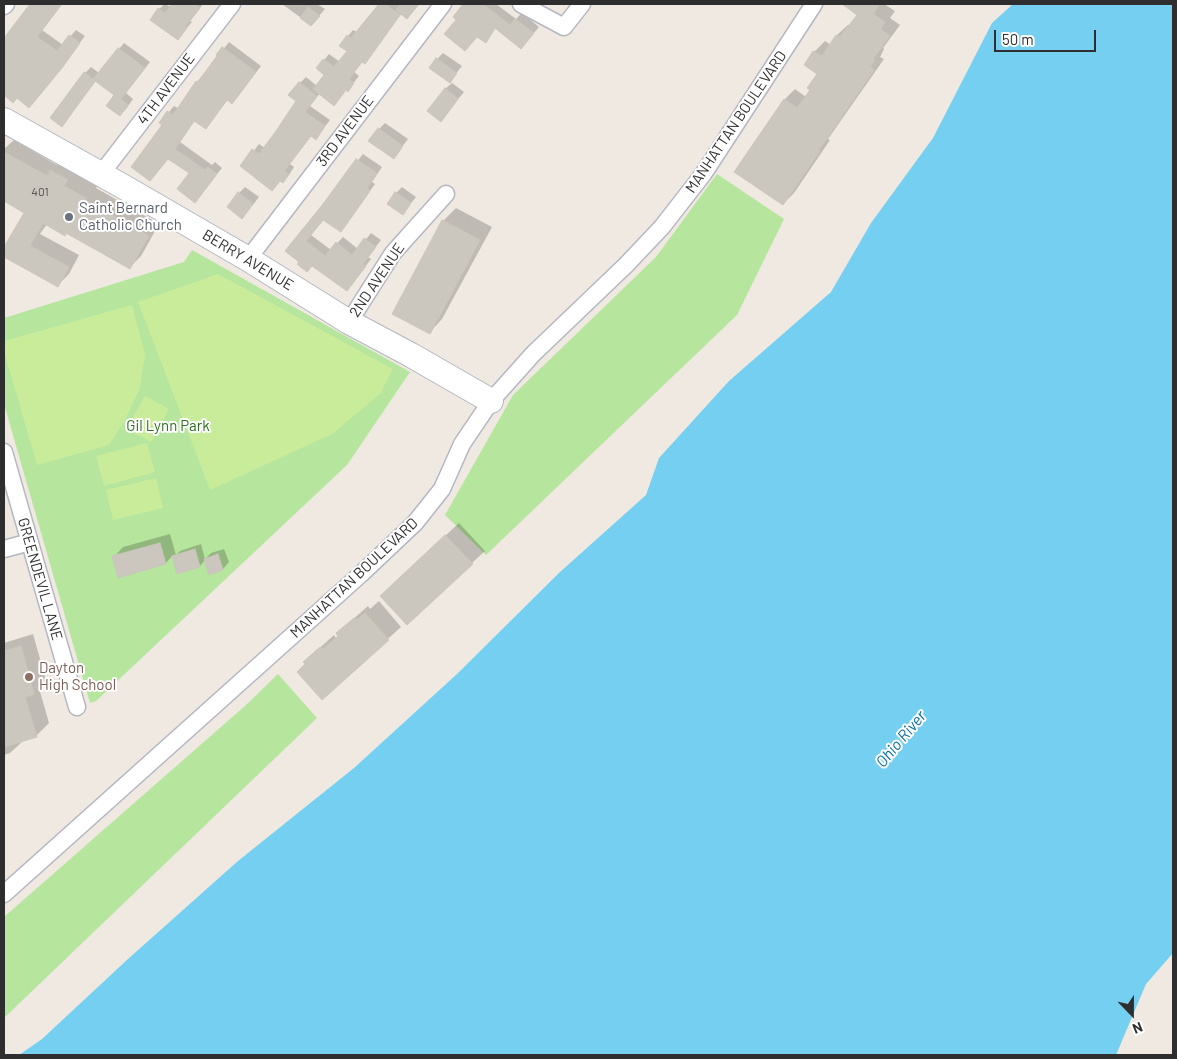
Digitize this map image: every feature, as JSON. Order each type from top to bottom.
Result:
[{"type":"street","name":"4TH AVENUE","points":[[101,174],[232,4]]},
{"type":"street","name":"3RD AVENUE","points":[[248,259],[443,4]]},
{"type":"street","points":[[521,4],[564,28],[582,4]]},
{"type":"street","name":"MANHATTAN BOULEVARD","points":[[4,894],[361,574],[415,523],[442,489],[462,444],[491,401],[533,354],[626,265],[662,227],[704,173],[814,4]]},
{"type":"street","name":"BERRY AVENUE","points":[[4,120],[248,259],[349,322],[411,354],[491,401]]},
{"type":"street","name":"2ND AVENUE","points":[[349,322],[393,253],[446,194]]},
{"type":"street","name":"GREENDEVIL LANE","points":[[4,452],[77,707]]},
{"type":"street","points":[[4,549],[30,542]]},
{"type":"green space","points":[[717,174],[784,219],[737,315],[486,555],[445,515],[513,395],[656,257]]},
{"type":"green space","name":"Gil Lynn Park","points":[[192,250],[410,372],[347,465],[96,701],[90,703],[4,404],[4,318],[184,262]]},
{"type":"green space","points":[[218,274],[393,369],[380,394],[332,434],[210,490],[138,302]]},
{"type":"green space","points":[[132,305],[145,354],[140,388],[125,420],[109,445],[37,465],[4,351],[4,341]]},
{"type":"green space","points":[[145,396],[169,409],[151,442],[126,429]]},
{"type":"green space","points":[[147,443],[155,472],[104,486],[96,456]]},
{"type":"green space","points":[[156,478],[163,508],[113,520],[106,490]]},
{"type":"green space","points":[[278,674],[317,718],[4,1018],[4,917],[246,705]]},
{"type":"water","name":"Ohio River","points":[[1013,4],[1173,4],[1173,953],[1146,984],[1116,1055],[19,1055],[42,1039],[238,861],[354,768],[457,674],[560,572],[646,495],[659,458],[729,381],[831,292],[871,223],[933,138],[992,23]]},
{"type":"building","points":[[30,4],[62,4],[37,37],[57,51],[69,35],[80,43],[29,108],[17,98],[13,103],[4,95],[4,38]]},
{"type":"building","points":[[172,4],[194,4],[200,8],[185,27],[187,28],[178,40],[150,20],[158,8],[165,13]]},
{"type":"building","points":[[379,4],[385,4],[400,15],[365,64],[362,62],[349,79],[354,83],[334,106],[313,89],[324,75],[316,68],[323,59],[334,67],[347,51],[339,46],[347,35],[351,38]]},
{"type":"building","points":[[401,4],[419,4],[407,19],[396,10]]},
{"type":"building","points":[[463,4],[483,4],[510,25],[515,19],[534,33],[521,49],[495,28],[486,43],[477,37],[465,51],[444,34],[456,20],[453,17]]},
{"type":"building","points":[[842,4],[880,4],[873,14],[885,22],[881,29],[890,36],[873,59],[875,60],[870,67],[874,70],[783,205],[734,172],[784,99],[797,108],[810,90],[807,88],[817,74],[804,65],[813,51],[822,56],[836,35],[840,37],[857,15]]},
{"type":"building","points":[[308,7],[320,16],[311,26],[300,18]]},
{"type":"building","points":[[222,47],[256,72],[232,104],[227,100],[206,129],[194,121],[175,149],[205,170],[208,167],[217,174],[195,203],[177,189],[189,173],[168,159],[150,181],[131,167],[162,125],[159,123],[167,111],[173,115]]},
{"type":"building","points":[[118,48],[145,68],[121,99],[128,105],[120,116],[106,106],[114,95],[95,81],[62,127],[50,118],[84,72],[93,79]]},
{"type":"building","points":[[436,58],[457,73],[450,83],[429,68]]},
{"type":"building","points":[[299,82],[317,96],[305,112],[325,126],[316,140],[311,136],[284,171],[289,174],[283,183],[280,181],[272,191],[240,166],[252,149],[259,154],[276,131],[296,101],[288,95]]},
{"type":"building","points":[[445,88],[458,99],[441,122],[427,111]]},
{"type":"building","points":[[378,128],[403,146],[394,159],[368,141]]},
{"type":"building","points":[[4,152],[47,176],[50,170],[68,180],[64,186],[149,236],[130,269],[66,233],[65,236],[43,223],[30,246],[69,267],[58,287],[4,257],[4,247],[24,213],[4,201]]},
{"type":"building","points":[[356,159],[377,173],[367,188],[370,191],[341,232],[323,220],[306,241],[325,256],[336,242],[352,255],[364,238],[376,247],[363,264],[366,266],[347,291],[312,266],[307,272],[297,264],[299,262],[285,251]]},
{"type":"building","points":[[238,192],[253,204],[242,219],[227,207]]},
{"type":"building","points":[[395,192],[411,203],[403,215],[387,204]]},
{"type":"building","points":[[442,220],[480,240],[430,334],[392,314]]},
{"type":"building","points":[[445,535],[473,564],[407,625],[380,596]]},
{"type":"building","points":[[160,543],[166,564],[118,578],[112,556]]},
{"type":"building","points":[[195,549],[200,567],[177,574],[172,556]]},
{"type":"building","points":[[218,554],[223,570],[209,575],[204,559]]},
{"type":"building","points":[[365,613],[389,640],[322,700],[297,672],[305,664],[303,662],[320,647],[323,649],[338,636],[336,633],[354,618],[357,620]]},
{"type":"building","points":[[21,646],[34,694],[25,697],[37,737],[4,747],[4,651]]},
{"type":"place","name":"Saint Bernard Catholic Church","points":[[69,217]]},
{"type":"place","name":"Dayton High School","points":[[29,677]]}]
